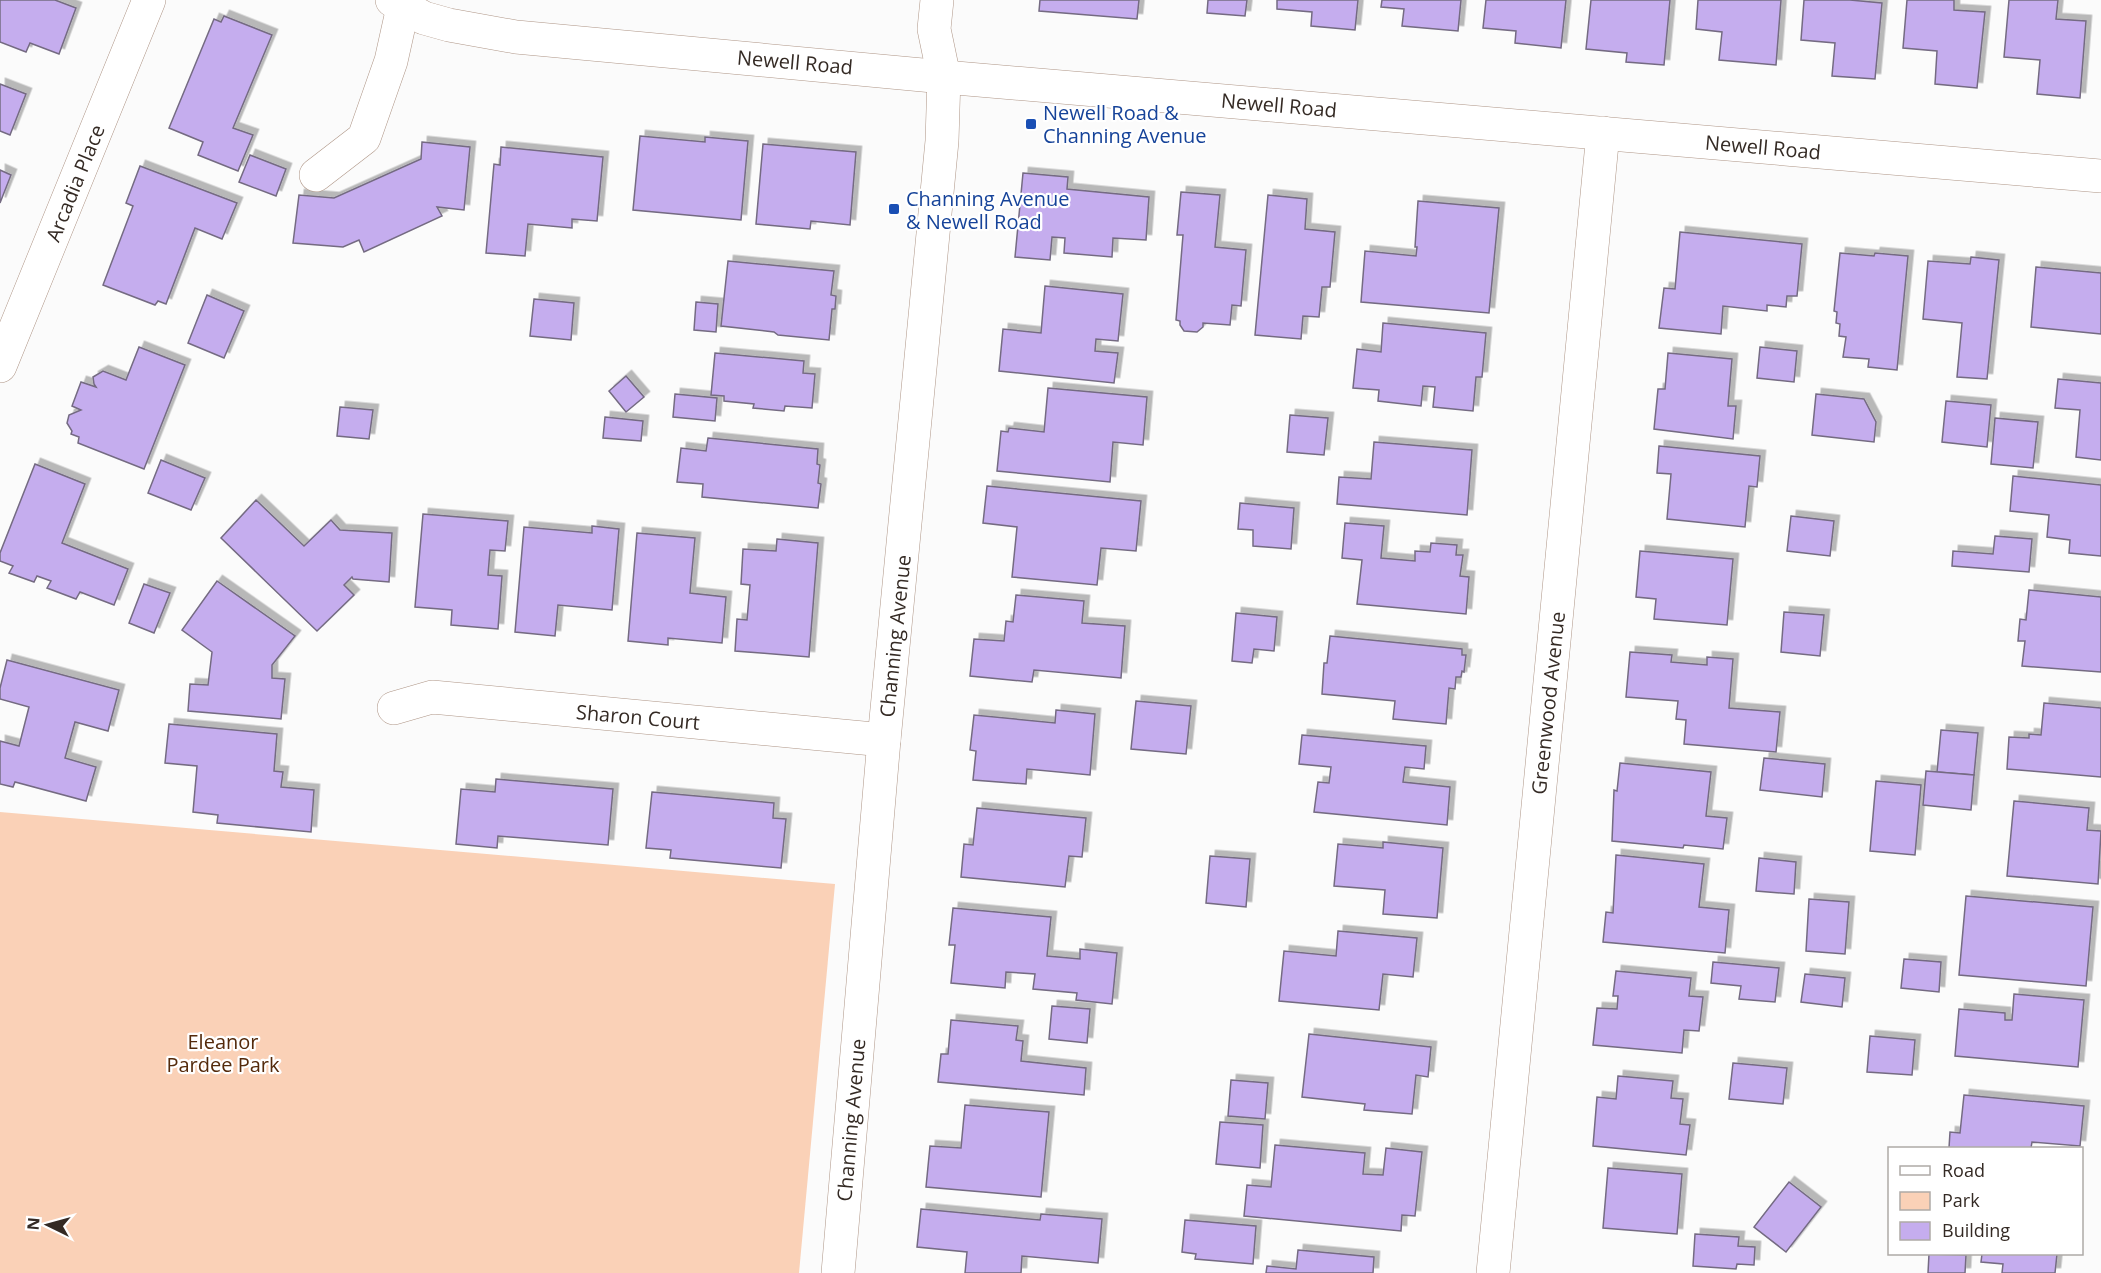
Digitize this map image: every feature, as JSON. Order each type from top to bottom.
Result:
[{"type":"street","name":"Arcadia Place","points":[[0,366],[149,0]]},
{"type":"street","name":"Channing Avenue","points":[[838,1273],[884,740],[941,153],[944,77],[934,28],[937,0]]},
{"type":"street","name":"Newell Road","points":[[398,3],[424,18],[453,13],[516,37],[944,77],[2101,176]]},
{"type":"street","points":[[316,175],[364,138],[391,61],[398,3]]},
{"type":"street","name":"Greenwood Avenue","points":[[1493,1273],[1603,133]]},
{"type":"street","name":"Sharon Court","points":[[394,708],[432,697],[884,740]]},
{"type":"green space","name":"Eleanor Pardee Park","points":[[0,812],[835,884],[799,1273],[0,1273]]},
{"type":"building","points":[[0,0],[55,0],[76,8],[59,54],[30,43],[26,52],[0,42]]},
{"type":"building","points":[[1040,0],[1139,0],[1137,19],[1039,11]]},
{"type":"building","points":[[1208,0],[1247,0],[1245,16],[1207,13]]},
{"type":"building","points":[[1277,0],[1358,0],[1355,30],[1311,26],[1312,12],[1277,9]]},
{"type":"building","points":[[1382,0],[1461,0],[1458,31],[1402,26],[1404,9],[1381,7]]},
{"type":"building","points":[[1486,0],[1566,0],[1561,48],[1515,43],[1516,31],[1483,28]]},
{"type":"building","points":[[1591,0],[1670,0],[1664,65],[1626,62],[1627,53],[1586,49]]},
{"type":"building","points":[[1698,0],[1781,0],[1776,65],[1719,60],[1722,32],[1696,29]]},
{"type":"building","points":[[1804,0],[1882,3],[1875,79],[1832,76],[1835,43],[1801,40]]},
{"type":"building","points":[[1907,0],[1954,0],[1954,10],[1985,12],[1977,88],[1935,84],[1937,51],[1903,48]]},
{"type":"building","points":[[2009,0],[2058,0],[2056,19],[2086,21],[2080,98],[2037,94],[2040,60],[2004,57]]},
{"type":"building","points":[[224,16],[272,35],[233,128],[253,135],[238,171],[198,155],[203,142],[169,128],[214,19],[221,22]]},
{"type":"building","points":[[0,84],[26,94],[10,135],[0,131]]},
{"type":"building","points":[[640,136],[705,142],[705,137],[748,141],[741,220],[633,210]]},
{"type":"building","points":[[422,142],[470,147],[464,210],[437,207],[442,216],[364,252],[359,240],[343,247],[293,243],[299,195],[334,198],[421,159]]},
{"type":"building","points":[[763,144],[856,152],[850,225],[811,221],[810,229],[756,224]]},
{"type":"building","points":[[501,147],[603,157],[597,221],[572,219],[572,228],[528,224],[525,256],[486,253],[494,164],[500,165]]},
{"type":"building","points":[[250,155],[286,169],[276,196],[239,182]]},
{"type":"building","points":[[140,166],[237,203],[222,239],[195,228],[166,304],[158,301],[155,305],[103,285],[133,206],[126,203]]},
{"type":"building","points":[[0,170],[11,175],[0,203]]},
{"type":"building","points":[[1023,173],[1068,177],[1067,189],[1149,197],[1146,240],[1113,238],[1112,257],[1064,253],[1065,238],[1052,237],[1050,260],[1015,257]]},
{"type":"building","points":[[1181,192],[1220,195],[1215,247],[1246,250],[1241,306],[1232,305],[1230,325],[1203,323],[1203,327],[1197,332],[1184,331],[1180,321],[1176,320],[1183,235],[1177,235]]},
{"type":"building","points":[[1268,195],[1307,199],[1305,229],[1335,232],[1330,287],[1322,287],[1319,317],[1303,316],[1301,339],[1255,335]]},
{"type":"building","points":[[1418,201],[1499,208],[1489,313],[1361,302],[1365,251],[1416,256]]},
{"type":"building","points":[[1680,232],[1802,244],[1797,296],[1787,296],[1786,307],[1767,305],[1767,311],[1723,306],[1721,334],[1659,328],[1664,288],[1675,289]]},
{"type":"building","points":[[1840,253],[1908,256],[1897,370],[1868,367],[1869,359],[1843,357],[1846,337],[1839,336],[1840,324],[1836,323],[1837,312],[1834,311]]},
{"type":"building","points":[[1971,257],[1999,260],[1987,379],[1957,377],[1962,323],[1923,319],[1928,261],[1970,264]]},
{"type":"building","points":[[728,261],[834,271],[831,295],[836,296],[835,309],[832,309],[829,340],[721,326]]},
{"type":"building","points":[[2036,267],[2101,273],[2101,334],[2031,327]]},
{"type":"building","points":[[1045,286],[1123,294],[1118,341],[1096,339],[1095,351],[1118,353],[1114,383],[999,371],[1003,329],[1041,333]]},
{"type":"building","points":[[207,295],[244,311],[224,358],[188,343]]},
{"type":"building","points":[[534,299],[574,303],[571,340],[530,336]]},
{"type":"building","points":[[696,302],[718,304],[716,332],[694,330]]},
{"type":"building","points":[[1383,323],[1486,333],[1482,377],[1476,377],[1473,411],[1433,407],[1435,387],[1423,386],[1421,406],[1378,401],[1379,390],[1353,388],[1357,349],[1381,352]]},
{"type":"building","points":[[139,347],[185,365],[144,469],[78,443],[79,437],[71,434],[72,431],[67,423],[69,415],[81,410],[72,406],[81,382],[96,387],[93,377],[103,371],[126,380]]},
{"type":"building","points":[[1760,347],[1797,351],[1794,382],[1757,378]]},
{"type":"building","points":[[715,353],[804,361],[803,373],[815,374],[812,408],[785,406],[784,411],[753,408],[754,404],[724,401],[724,396],[711,395]]},
{"type":"building","points":[[1668,353],[1732,359],[1728,406],[1736,406],[1733,439],[1654,429],[1658,389],[1665,389]]},
{"type":"building","points":[[626,376],[644,397],[626,412],[609,391]]},
{"type":"building","points":[[2058,379],[2101,383],[2101,460],[2076,457],[2080,410],[2055,408]]},
{"type":"building","points":[[1048,388],[1147,397],[1143,445],[1113,442],[1110,482],[997,471],[1001,431],[1008,432],[1009,428],[1044,432]]},
{"type":"building","points":[[675,394],[717,398],[715,421],[673,417]]},
{"type":"building","points":[[1816,394],[1864,399],[1876,422],[1874,442],[1812,435]]},
{"type":"building","points":[[1946,401],[1991,405],[1987,447],[1942,442]]},
{"type":"building","points":[[340,407],[373,410],[369,439],[337,436]]},
{"type":"building","points":[[1290,415],[1328,418],[1324,455],[1287,452]]},
{"type":"building","points":[[605,417],[643,421],[641,441],[603,438]]},
{"type":"building","points":[[1995,418],[2038,422],[2033,468],[1991,464]]},
{"type":"building","points":[[708,438],[818,449],[817,464],[820,465],[818,483],[821,484],[818,508],[702,497],[703,484],[677,482],[681,448],[706,451]]},
{"type":"building","points":[[1374,442],[1472,450],[1467,515],[1337,504],[1339,477],[1371,479]]},
{"type":"building","points":[[1659,446],[1760,456],[1757,487],[1749,486],[1745,527],[1667,519],[1671,474],[1657,473]]},
{"type":"building","points":[[161,460],[205,478],[191,510],[148,493]]},
{"type":"building","points":[[35,464],[85,484],[62,543],[128,569],[114,605],[80,592],[76,599],[47,588],[51,581],[37,576],[34,582],[9,573],[13,566],[0,561],[0,553]]},
{"type":"building","points":[[2013,476],[2101,485],[2101,556],[2069,553],[2070,540],[2047,537],[2049,515],[2010,511]]},
{"type":"building","points":[[987,486],[1141,501],[1136,551],[1101,548],[1097,585],[1012,577],[1017,527],[983,523]]},
{"type":"building","points":[[256,500],[304,546],[331,520],[340,530],[392,533],[389,582],[353,579],[352,577],[344,585],[354,595],[317,631],[221,538]]},
{"type":"building","points":[[1240,503],[1294,508],[1291,549],[1253,546],[1253,530],[1238,529]]},
{"type":"building","points":[[423,514],[508,521],[505,551],[490,550],[488,575],[502,576],[498,629],[451,625],[452,610],[415,607]]},
{"type":"building","points":[[1791,516],[1834,521],[1830,556],[1787,551]]},
{"type":"building","points":[[1345,523],[1384,526],[1381,558],[1415,561],[1415,551],[1430,552],[1431,543],[1457,545],[1456,555],[1463,555],[1460,576],[1469,577],[1466,614],[1357,604],[1362,560],[1342,558]]},
{"type":"building","points":[[592,526],[619,529],[612,610],[558,605],[555,636],[515,632],[524,527],[592,533]]},
{"type":"building","points":[[637,533],[695,538],[690,593],[726,597],[722,643],[668,638],[668,645],[628,641]]},
{"type":"building","points":[[1995,536],[2032,539],[2029,572],[1952,566],[1953,551],[1993,554]]},
{"type":"building","points":[[777,539],[818,543],[809,657],[735,651],[737,619],[747,620],[750,585],[741,584],[743,549],[776,551]]},
{"type":"building","points":[[1640,551],[1733,559],[1727,625],[1654,619],[1656,599],[1636,597]]},
{"type":"building","points":[[217,581],[295,636],[272,665],[272,678],[285,679],[281,719],[188,711],[190,684],[208,685],[212,652],[182,630]]},
{"type":"building","points":[[144,584],[170,593],[154,633],[129,623]]},
{"type":"building","points":[[2029,590],[2101,597],[2101,672],[2022,666],[2025,641],[2018,641],[2020,619],[2026,620]]},
{"type":"building","points":[[1016,595],[1084,601],[1082,623],[1125,626],[1121,678],[1034,670],[1032,682],[970,676],[974,639],[1004,641],[1006,621],[1013,622]]},
{"type":"building","points":[[1784,612],[1824,615],[1820,656],[1781,652]]},
{"type":"building","points":[[1236,613],[1277,617],[1274,651],[1254,649],[1252,663],[1232,661]]},
{"type":"building","points":[[1330,636],[1462,649],[1462,655],[1466,655],[1464,672],[1462,671],[1461,677],[1456,677],[1455,689],[1449,688],[1446,724],[1393,719],[1395,701],[1322,694],[1324,663],[1327,663]]},
{"type":"building","points":[[1630,652],[1672,655],[1671,662],[1707,665],[1707,657],[1733,659],[1729,708],[1780,712],[1776,752],[1684,744],[1686,720],[1676,719],[1678,701],[1626,697]]},
{"type":"building","points":[[7,660],[119,690],[108,731],[75,722],[65,758],[96,767],[86,801],[15,782],[13,787],[0,784],[0,741],[19,746],[29,707],[0,699],[0,688]]},
{"type":"building","points":[[1136,701],[1191,706],[1186,754],[1131,749]]},
{"type":"building","points":[[2044,703],[2101,708],[2101,777],[2007,769],[2009,737],[2029,738],[2029,734],[2041,735]]},
{"type":"building","points":[[1056,710],[1095,714],[1090,775],[1027,769],[1026,784],[973,780],[976,751],[970,750],[974,715],[1055,723]]},
{"type":"building","points":[[169,724],[277,734],[274,771],[283,772],[281,787],[314,790],[311,832],[217,823],[218,815],[193,812],[197,766],[165,763]]},
{"type":"building","points":[[1941,730],[1978,733],[1974,775],[1937,772]]},
{"type":"building","points":[[1302,735],[1426,746],[1424,769],[1405,767],[1403,782],[1450,787],[1447,825],[1314,812],[1318,782],[1329,783],[1331,767],[1299,764]]},
{"type":"building","points":[[1764,758],[1825,764],[1822,797],[1760,790]]},
{"type":"building","points":[[1620,763],[1711,772],[1706,816],[1727,818],[1723,849],[1684,845],[1683,848],[1612,841],[1614,790],[1617,791]]},
{"type":"building","points":[[1926,771],[1974,775],[1971,810],[1923,805]]},
{"type":"building","points":[[496,779],[613,789],[608,845],[498,836],[497,848],[456,844],[461,789],[495,792]]},
{"type":"building","points":[[1876,781],[1921,785],[1915,855],[1870,851]]},
{"type":"building","points":[[652,792],[774,803],[773,818],[786,819],[781,868],[670,858],[671,850],[646,848]]},
{"type":"building","points":[[2014,801],[2089,808],[2087,830],[2101,831],[2098,884],[2007,876]]},
{"type":"building","points":[[977,808],[1086,818],[1082,857],[1069,856],[1065,887],[961,877],[964,844],[973,845]]},
{"type":"building","points":[[1383,842],[1443,848],[1437,918],[1383,914],[1385,890],[1334,886],[1338,844],[1383,848]]},
{"type":"building","points":[[1616,855],[1704,864],[1699,907],[1729,910],[1725,953],[1603,942],[1606,912],[1613,913]]},
{"type":"building","points":[[1210,856],[1250,859],[1246,907],[1206,903]]},
{"type":"building","points":[[1759,858],[1796,862],[1794,894],[1756,891]]},
{"type":"building","points":[[1966,896],[2093,907],[2086,986],[1959,975]]},
{"type":"building","points":[[1809,899],[1849,902],[1845,954],[1806,951]]},
{"type":"building","points":[[953,908],[1051,917],[1047,956],[1080,959],[1080,949],[1117,953],[1112,1004],[1076,1000],[1077,993],[1033,989],[1035,974],[1006,972],[1005,988],[951,983],[955,945],[949,945]]},
{"type":"building","points":[[1338,931],[1417,938],[1413,977],[1383,974],[1379,1010],[1279,1001],[1284,951],[1336,956]]},
{"type":"building","points":[[1904,959],[1941,962],[1939,992],[1901,988]]},
{"type":"building","points":[[1713,962],[1779,968],[1775,1002],[1739,999],[1741,986],[1711,983]]},
{"type":"building","points":[[1616,971],[1691,978],[1689,996],[1703,997],[1699,1031],[1684,1030],[1682,1053],[1593,1045],[1597,1008],[1617,1009],[1618,996],[1613,996]]},
{"type":"building","points":[[1805,974],[1845,978],[1842,1007],[1801,1002]]},
{"type":"building","points":[[2014,994],[2084,1000],[2078,1067],[1955,1056],[1959,1009],[2005,1013],[2005,1020],[2012,1020]]},
{"type":"building","points":[[1052,1006],[1090,1009],[1087,1043],[1049,1039]]},
{"type":"building","points":[[951,1020],[1018,1026],[1016,1040],[1023,1041],[1021,1061],[1086,1068],[1084,1095],[938,1082],[941,1054],[948,1054]]},
{"type":"building","points":[[1309,1034],[1431,1047],[1428,1077],[1416,1075],[1412,1114],[1364,1110],[1365,1104],[1302,1097]]},
{"type":"building","points":[[1870,1036],[1915,1040],[1912,1075],[1867,1072]]},
{"type":"building","points":[[1733,1063],[1787,1068],[1783,1104],[1729,1099]]},
{"type":"building","points":[[1618,1076],[1673,1081],[1671,1098],[1683,1099],[1680,1124],[1690,1125],[1686,1155],[1593,1146],[1597,1097],[1616,1099]]},
{"type":"building","points":[[1231,1080],[1268,1083],[1265,1119],[1228,1116]]},
{"type":"building","points":[[1964,1095],[2084,1106],[2080,1146],[2032,1142],[2031,1147],[1949,1147],[1950,1132],[1960,1133]]},
{"type":"building","points":[[965,1105],[1049,1112],[1041,1197],[926,1187],[930,1146],[961,1148]]},
{"type":"building","points":[[1220,1122],[1263,1125],[1260,1168],[1216,1164]]},
{"type":"building","points":[[1275,1145],[1365,1153],[1363,1174],[1383,1175],[1386,1148],[1422,1152],[1415,1216],[1402,1215],[1401,1231],[1244,1216],[1247,1185],[1271,1187]]},
{"type":"building","points":[[1608,1168],[1682,1174],[1677,1234],[1603,1228]]},
{"type":"building","points":[[1789,1182],[1821,1207],[1786,1252],[1754,1227]]},
{"type":"building","points":[[921,1209],[1040,1220],[1041,1214],[1102,1219],[1098,1263],[1022,1256],[1021,1273],[965,1273],[967,1252],[917,1247]]},
{"type":"building","points":[[1185,1220],[1256,1226],[1253,1264],[1195,1259],[1196,1254],[1182,1252]]},
{"type":"building","points":[[1695,1234],[1739,1237],[1738,1246],[1755,1247],[1754,1265],[1737,1264],[1736,1269],[1693,1266]]},
{"type":"building","points":[[1298,1250],[1374,1257],[1373,1273],[1266,1273],[1267,1266],[1296,1269]]},
{"type":"building","points":[[1929,1255],[1966,1255],[1965,1273],[1928,1273]]},
{"type":"building","points":[[1982,1255],[2057,1255],[2055,1273],[2002,1273],[2003,1264],[1981,1262]]},
{"type":"place","name":"Newell Road & Channing Avenue","points":[[1031,124]]},
{"type":"place","name":"Channing Avenue & Newell Road","points":[[894,209]]}]
